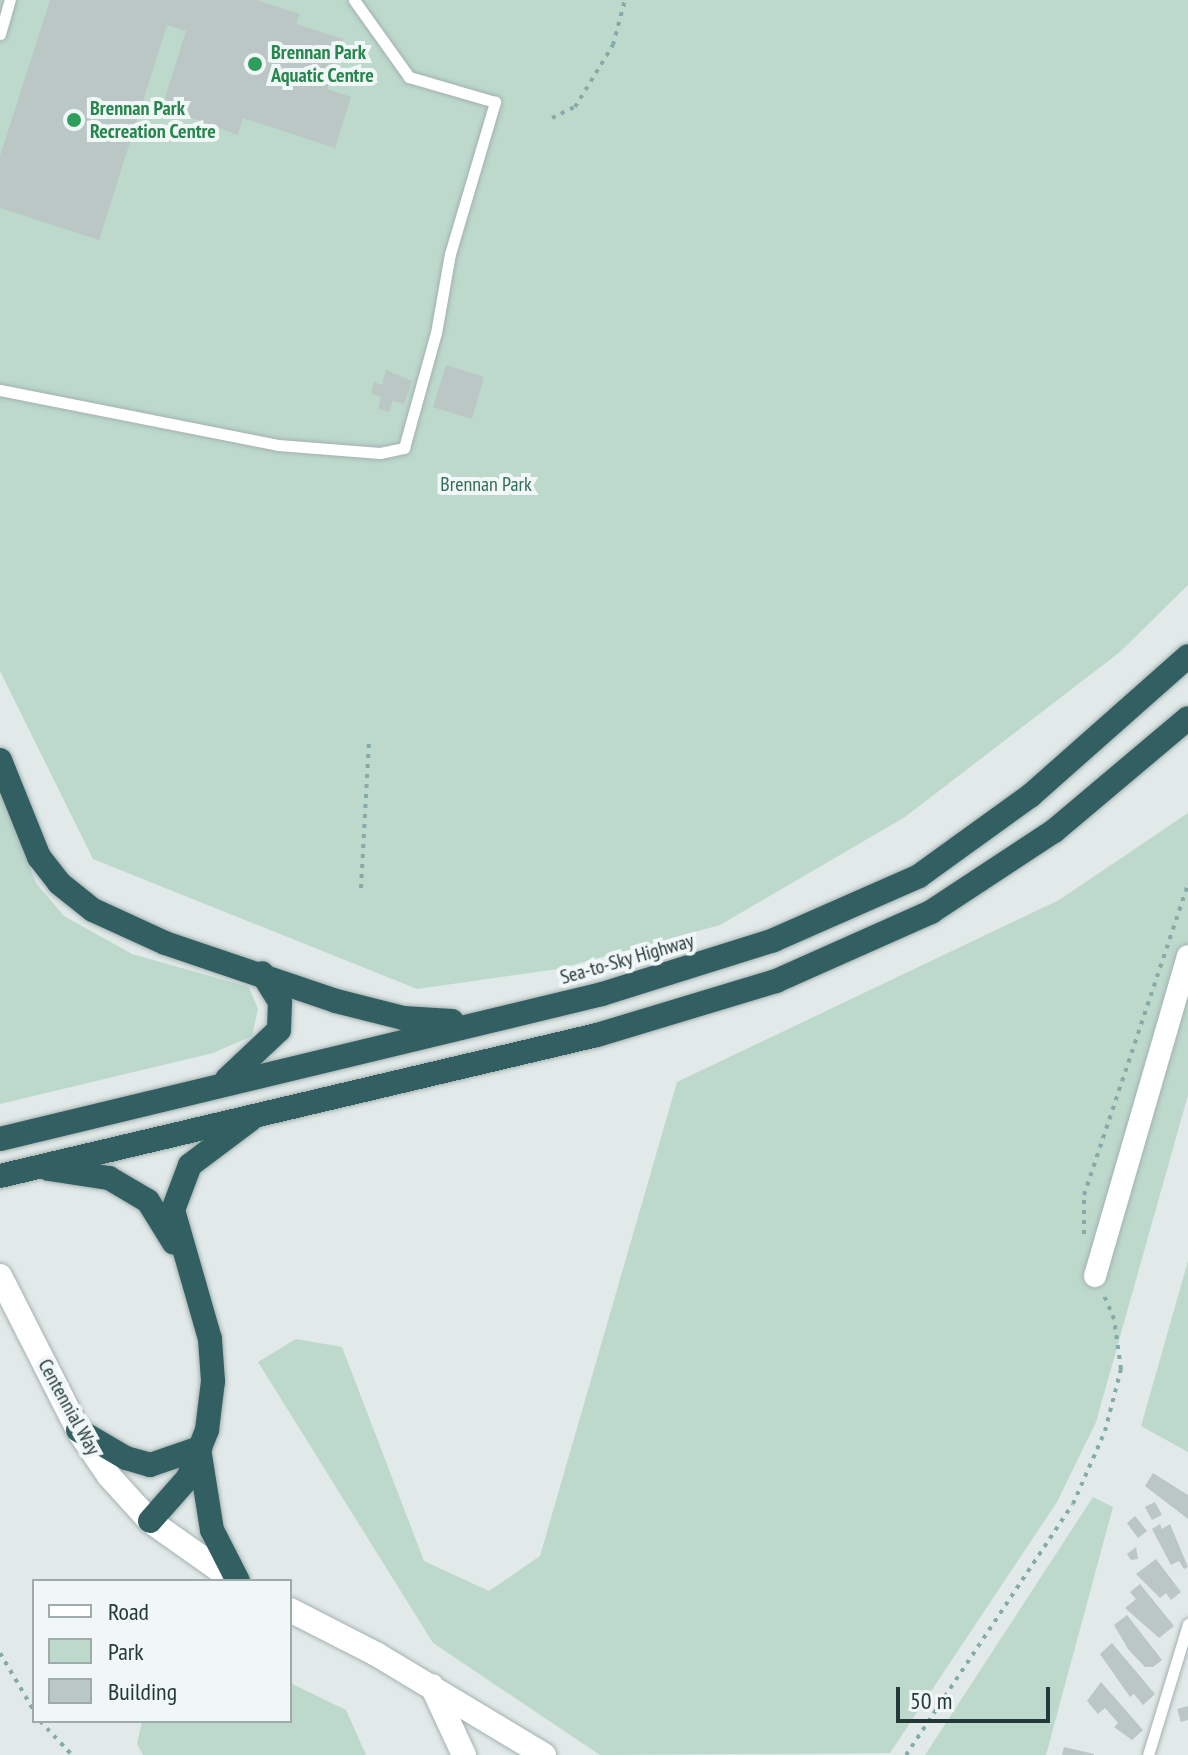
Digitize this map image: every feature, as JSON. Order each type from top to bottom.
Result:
[{"type":"highway","name":"Sea-to-Sky Highway","points":[[0,1139],[602,994],[774,940],[919,876],[1030,796],[1188,656]]},
{"type":"highway","points":[[0,1176],[597,1035],[776,981],[931,912],[1054,831],[1188,718]]},
{"type":"highway","points":[[0,760],[39,857],[59,883],[93,910],[165,943],[403,1018],[478,1022]]},
{"type":"highway","points":[[218,1086],[253,1061],[279,1030],[280,1002],[262,973]]},
{"type":"highway","points":[[150,1521],[188,1478],[200,1448],[213,1381],[210,1339],[184,1259],[173,1210],[190,1165],[258,1113]]},
{"type":"highway","points":[[34,1167],[109,1178],[148,1201],[184,1259]]},
{"type":"highway","points":[[78,1430],[126,1458],[150,1465],[200,1448]]},
{"type":"highway","points":[[200,1448],[212,1530],[235,1579]]},
{"type":"street","points":[[1095,1276],[1188,956]]},
{"type":"street","name":"Centennial Way","points":[[0,1276],[78,1430],[150,1521],[233,1579]]},
{"type":"street","points":[[292,1611],[432,1686],[538,1753]]},
{"type":"street","points":[[432,1686],[464,1755]]},
{"type":"lane","points":[[0,34],[10,0]]},
{"type":"lane","points":[[0,390],[278,445],[380,453],[404,448],[436,333],[450,254],[495,102],[409,77],[354,0]]},
{"type":"lane","points":[[1148,1755],[1188,1624]]},
{"type":"path","points":[[552,118],[575,107],[613,45],[625,0]]},
{"type":"path","points":[[361,888],[369,741]]},
{"type":"path","points":[[906,1755],[1073,1504],[1105,1431]]},
{"type":"path","points":[[0,1653],[32,1708]]},
{"type":"path","points":[[42,1723],[72,1755]]},
{"type":"green space","name":"Brennan Park","points":[[0,0],[1188,0],[1188,585],[1120,652],[905,817],[720,925],[558,969],[417,989],[93,859],[0,671]]},
{"type":"green space","points":[[0,789],[36,883],[64,916],[132,954],[249,987],[258,1009],[252,1036],[213,1053],[0,1104]]},
{"type":"green space","points":[[1188,813],[1188,1095],[1096,1422],[1057,1502],[890,1753],[600,1755],[433,1643],[258,1362],[296,1339],[342,1347],[424,1561],[489,1591],[540,1556],[677,1082],[1059,900]]},
{"type":"green space","points":[[1188,1261],[1188,1452],[1141,1426]]},
{"type":"green space","points":[[1093,1497],[1113,1507],[1046,1755],[925,1755]]},
{"type":"green space","points":[[292,1684],[346,1710],[366,1755],[143,1755],[137,1744],[142,1723],[292,1723]]},
{"type":"building","name":"Brennan Park Recreation Centre","points":[[50,0],[256,0],[300,14],[296,24],[343,39],[327,89],[351,97],[335,148],[243,118],[238,135],[162,107],[186,31],[167,25],[99,240],[0,208],[0,156]]},
{"type":"building","points":[[446,365],[484,377],[472,419],[433,407]]},
{"type":"building","points":[[386,370],[412,381],[404,404],[393,401],[389,412],[378,409],[381,397],[371,393],[374,382],[382,385]]},
{"type":"building","points":[[1153,1473],[1188,1495],[1188,1519],[1145,1486]]},
{"type":"building","points":[[1155,1502],[1162,1515],[1152,1520],[1145,1507]]},
{"type":"building","points":[[1135,1516],[1147,1531],[1138,1538],[1127,1523]]},
{"type":"building","points":[[1160,1524],[1162,1529],[1170,1524],[1188,1567],[1184,1569],[1179,1561],[1171,1565],[1152,1529]]},
{"type":"building","points":[[1136,1547],[1138,1559],[1131,1560],[1127,1554]]},
{"type":"building","points":[[1156,1559],[1181,1592],[1171,1600],[1166,1593],[1160,1598],[1136,1574]]},
{"type":"building","points":[[1140,1584],[1174,1626],[1159,1638],[1125,1608],[1136,1599],[1130,1592]]},
{"type":"building","points":[[1127,1615],[1162,1660],[1153,1667],[1145,1667],[1128,1649],[1114,1625]]},
{"type":"building","points":[[1112,1643],[1155,1694],[1143,1705],[1134,1694],[1130,1697],[1100,1654]]},
{"type":"building","points":[[1101,1682],[1143,1730],[1132,1740],[1114,1727],[1118,1723],[1105,1708],[1098,1714],[1087,1701]]},
{"type":"building","points":[[1188,1706],[1188,1720],[1181,1722],[1177,1709]]},
{"type":"building","points":[[1064,1747],[1094,1754],[1094,1755],[1062,1755]]},
{"type":"place","name":"Brennan Park Aquatic Centre","points":[[255,64]]},
{"type":"place","name":"Brennan Park Recreation Centre","points":[[74,120]]}]
